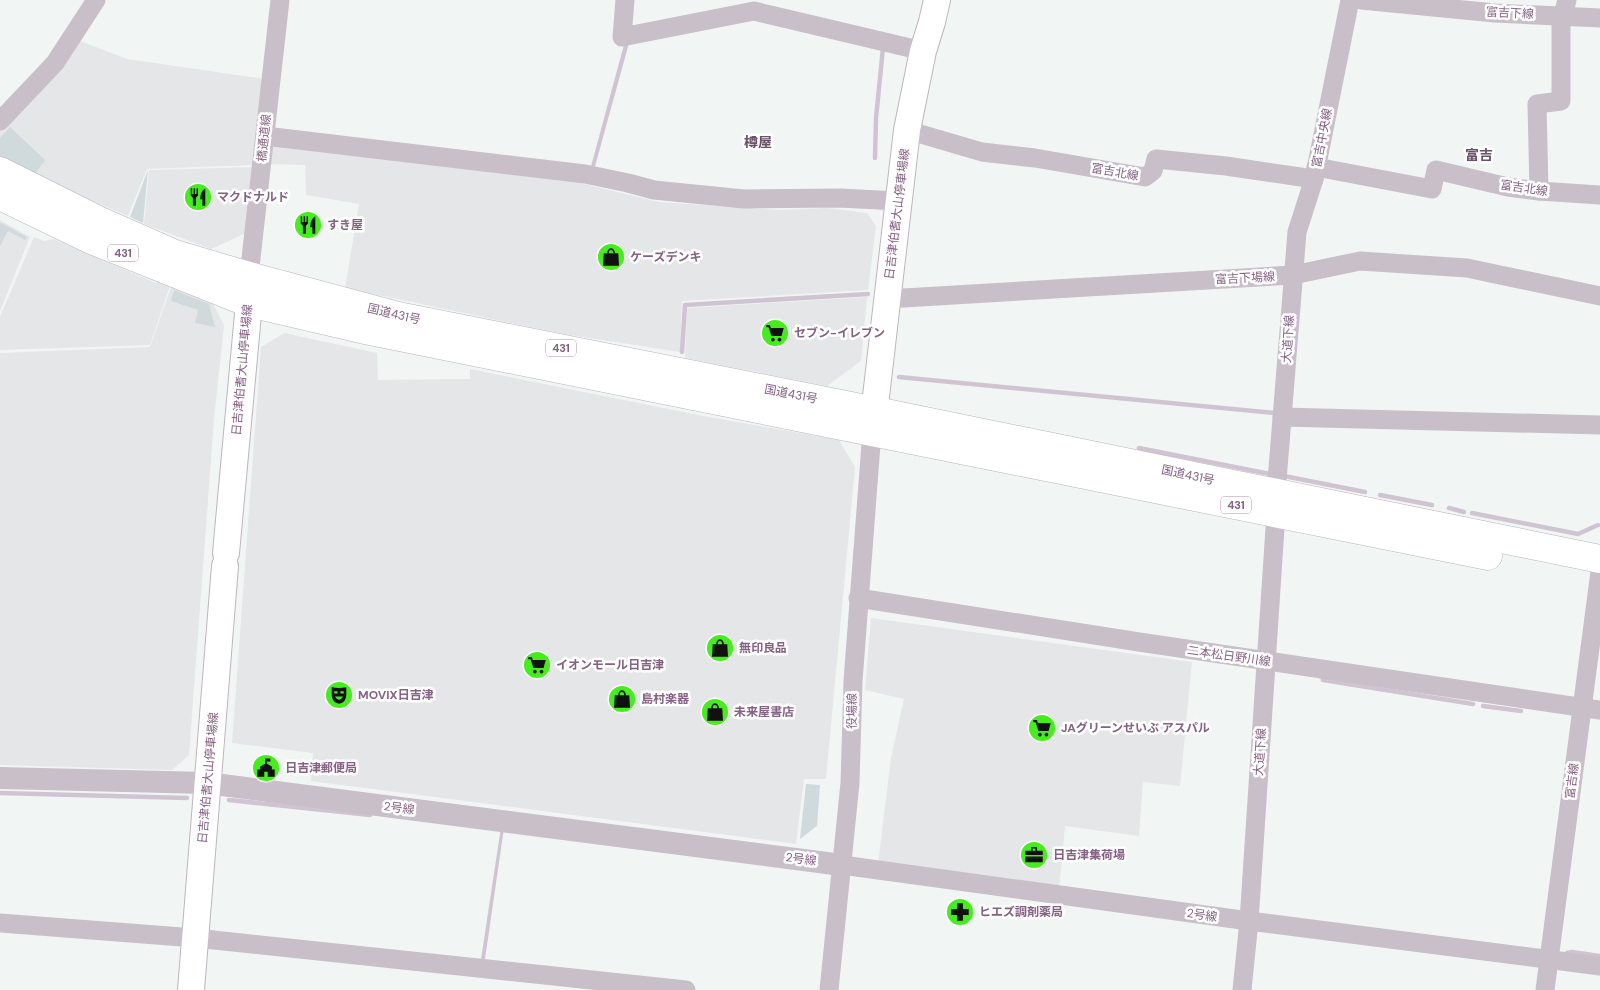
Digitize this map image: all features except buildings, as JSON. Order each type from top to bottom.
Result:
[{"type":"highway","name":"国道431号","points":[[0,171],[98,220],[175,254],[398,316],[874,421],[1276,503],[1600,572]]},
{"type":"highway","name":"国道431号","points":[[0,196],[89,239],[249,303],[370,332],[874,421]]},
{"type":"main road","name":"日吉津伯耆大山停車場線","points":[[874,421],[886,299],[907,130],[923,52],[937,0]]},
{"type":"main road","name":"日吉津伯耆大山停車場線","points":[[191,990],[249,303],[249,276]]},
{"type":"street","points":[[0,121],[55,63],[96,0]]},
{"type":"street","name":"橋通道線","points":[[249,276],[280,0]]},
{"type":"street","points":[[625,0],[622,38],[754,11],[923,52]]},
{"type":"street","name":"富吉中央線","points":[[1293,275],[1297,232],[1315,173],[1350,0]]},
{"type":"street","name":"富吉下線","points":[[1361,0],[1565,8],[1600,18]]},
{"type":"street","points":[[1539,191],[1537,104],[1561,101],[1561,22],[1565,8]]},
{"type":"street","name":"富吉北線","points":[[907,130],[982,152],[1035,158],[1145,177],[1154,171],[1156,159],[1315,173],[1432,189],[1436,170],[1508,187],[1600,195]]},
{"type":"street","points":[[265,136],[585,174],[654,190],[744,199],[840,198],[898,201]]},
{"type":"street","name":"富吉下場線","points":[[886,299],[1293,275],[1360,261],[1466,268],[1600,296]]},
{"type":"street","name":"大道下線","points":[[1242,990],[1249,921],[1293,275]]},
{"type":"street","points":[[1282,417],[1600,425]]},
{"type":"street","name":"役場線","points":[[829,990],[850,783],[858,598],[874,421]]},
{"type":"street","name":"富吉線","points":[[1545,990],[1591,709],[1600,572]]},
{"type":"street","name":"二本松日野川線","points":[[858,598],[1591,709]]},
{"type":"street","name":"2号線","points":[[0,778],[207,783],[1600,966]]},
{"type":"street","points":[[0,923],[195,938],[686,990]]},
{"type":"shaded area","points":[[75,39],[127,59],[265,79],[254,165],[147,169],[128,216],[0,159],[0,126]]},
{"type":"shaded area","points":[[625,41],[629,43],[594,170],[590,170]]},
{"type":"shaded area","points":[[10,127],[45,160],[35,174],[0,156],[0,138]]},
{"type":"shaded area","name":"ケーズデンキ","points":[[271,145],[580,183],[659,202],[779,210],[827,208],[867,213],[876,226],[868,290],[682,301],[680,352],[564,334],[345,288],[359,204],[306,195],[305,165],[269,164]]},
{"type":"shaded area","name":"マクドナルド","points":[[254,167],[246,233],[211,249],[144,224],[149,170]]},
{"type":"shaded area","points":[[148,170],[143,223],[130,217]]},
{"type":"shaded area","points":[[0,220],[30,237],[0,311]]},
{"type":"shaded area","points":[[0,223],[27,237],[25,240],[8,231],[0,246]]},
{"type":"shaded area","points":[[34,237],[44,241],[54,239],[156,283],[157,281],[170,286],[150,345],[0,350],[0,317]]},
{"type":"shaded area","points":[[171,287],[211,300],[224,325],[214,419],[189,755],[172,770],[0,765],[0,353],[150,347]]},
{"type":"shaded area","points":[[174,290],[209,304],[215,327],[195,323],[198,310],[171,301]]},
{"type":"shaded area","name":"セブン-イレブン","points":[[867,297],[861,361],[827,386],[685,358],[687,308]]},
{"type":"shaded area","name":"イオンモール日吉津","points":[[284,333],[377,353],[378,380],[470,379],[470,369],[698,415],[839,440],[855,467],[826,779],[804,779],[796,844],[311,781],[313,753],[232,743],[261,347]]},
{"type":"shaded area","name":"JAグリーンせいぶ アスパル","points":[[871,618],[1192,662],[1180,786],[1143,782],[1139,836],[1065,826],[1059,890],[878,864],[891,758],[904,699],[865,690]]},
{"type":"shaded area","points":[[806,784],[820,785],[817,826],[800,839]]},
{"type":"shaded area","points":[[501,827],[504,828],[484,966],[480,966]]},
{"type":"waterway","points":[[875,158],[876,118],[883,48]]},
{"type":"waterway","points":[[682,352],[685,305],[868,294]]},
{"type":"waterway","points":[[899,377],[1275,413]]},
{"type":"waterway","points":[[1139,448],[1270,474],[1270,472]]},
{"type":"waterway","points":[[1284,476],[1365,492]]},
{"type":"waterway","points":[[1380,495],[1432,505]]},
{"type":"waterway","points":[[1449,508],[1464,512]]},
{"type":"waterway","points":[[1472,513],[1578,534],[1598,525]]},
{"type":"waterway","points":[[1319,676],[1322,676],[1323,680],[1473,704]]},
{"type":"waterway","points":[[1483,706],[1521,711]]},
{"type":"waterway","points":[[0,793],[187,798]]},
{"type":"waterway","points":[[229,800],[370,815]]},
{"type":"waterway","points":[[1567,953],[1600,956]]},
{"type":"place","name":"マクドナルド","points":[[198,197]]},
{"type":"place","name":"すき屋","points":[[308,225]]},
{"type":"place","name":"ケーズデンキ","points":[[611,257]]},
{"type":"place","name":"セブン-イレブン","points":[[775,333]]},
{"type":"place","name":"無印良品","points":[[720,648]]},
{"type":"place","name":"イオンモール日吉津","points":[[537,665]]},
{"type":"place","name":"MOVIX日吉津","points":[[339,695]]},
{"type":"place","name":"島村楽器","points":[[622,699]]},
{"type":"place","name":"未来屋書店","points":[[715,712]]},
{"type":"place","name":"JAグリーンせいぶ アスパル","points":[[1042,728]]},
{"type":"place","name":"日吉津郵便局","points":[[266,768]]},
{"type":"place","name":"日吉津集荷場","points":[[1034,855]]},
{"type":"place","name":"ヒエズ調剤薬局","points":[[960,912]]},
{"type":"district","name":"樽屋","points":[[758,142]]},
{"type":"district","name":"富吉","points":[[1479,155]]}]
